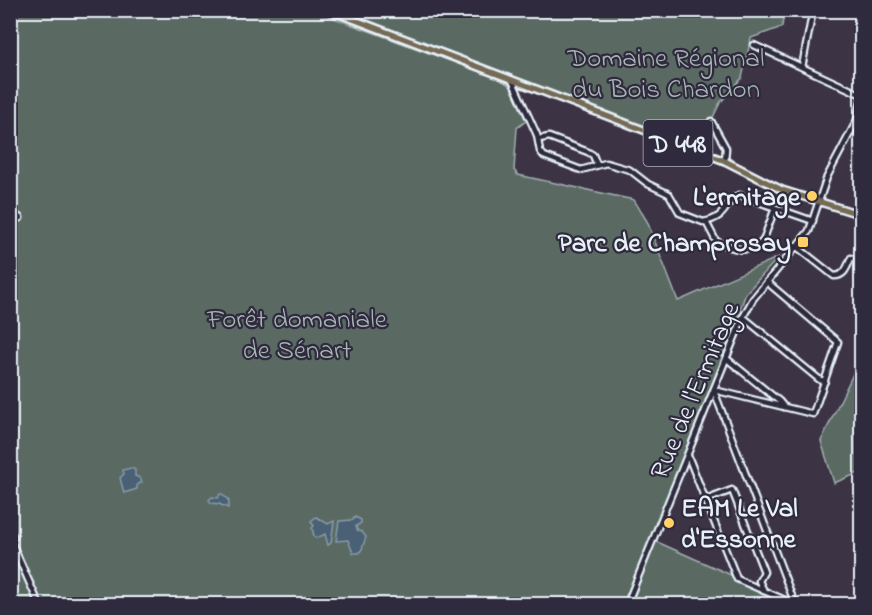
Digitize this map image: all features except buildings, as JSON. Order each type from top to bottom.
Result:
[{"type":"main road","name":"D 448","points":[[329,10],[725,161],[782,190],[861,215]]},
{"type":"street","points":[[802,67],[813,10]]},
{"type":"street","points":[[754,45],[861,96]]},
{"type":"street","points":[[512,80],[539,139],[540,151],[544,156],[581,170],[611,163],[630,170],[648,184],[669,194],[680,213],[706,222],[724,214],[733,198],[739,195],[813,221]]},
{"type":"street","name":"Rue de l'Ermitage","points":[[627,604],[743,317],[753,299],[809,231],[827,177],[857,120],[861,96]]},
{"type":"street","points":[[711,121],[726,148],[725,161]]},
{"type":"street","points":[[539,139],[549,137],[588,152],[593,155],[597,165]]},
{"type":"street","points":[[706,222],[716,241],[740,250],[749,249],[763,241],[776,208]]},
{"type":"street","points":[[10,210],[20,218]]},
{"type":"street","points":[[796,246],[834,276],[845,272],[851,258]]},
{"type":"street","points":[[714,390],[813,414],[838,342],[768,282]]},
{"type":"street","points":[[743,317],[820,380],[825,381]]},
{"type":"street","points":[[727,359],[784,407]]},
{"type":"street","points":[[714,390],[795,604]]},
{"type":"street","points":[[688,455],[737,579],[795,604]]},
{"type":"street","points":[[706,500],[732,490],[764,572],[759,581],[764,591]]},
{"type":"street","points":[[10,531],[14,535],[11,541],[39,604]]},
{"type":"green space","name":"Forêt domaniale de Sénart","points":[[11,11],[315,11],[502,80],[511,87],[526,121],[517,128],[514,170],[518,175],[634,200],[647,221],[678,301],[779,257],[746,293],[655,541],[796,604],[11,604]]},
{"type":"green space","name":"Domaine Régional du Bois Chardon","points":[[329,11],[784,11],[782,27],[751,38],[742,78],[720,103],[697,150]]},
{"type":"green space","points":[[861,357],[861,472],[834,483],[821,441]]},
{"type":"water","points":[[131,468],[135,470],[135,476],[142,482],[137,485],[137,489],[124,493],[120,478],[124,474],[123,470]]},
{"type":"water","points":[[220,494],[229,501],[228,508],[211,503],[209,500],[212,497],[218,498]]},
{"type":"water","points":[[316,517],[328,524],[334,521],[331,543],[328,545],[325,534],[317,538],[314,536],[312,528],[314,526],[311,521]]},
{"type":"water","points":[[355,517],[361,520],[361,523],[356,526],[357,530],[366,537],[359,553],[353,553],[348,540],[336,541],[339,521],[353,520]]},
{"type":"waterway","points":[[502,14],[504,10]]},
{"type":"place","name":"L'ermitage","points":[[812,196]]},
{"type":"place","name":"Parc de Champrosay","points":[[803,242]]},
{"type":"place","name":"EAM Le Val d'Essonne","points":[[669,523]]}]
